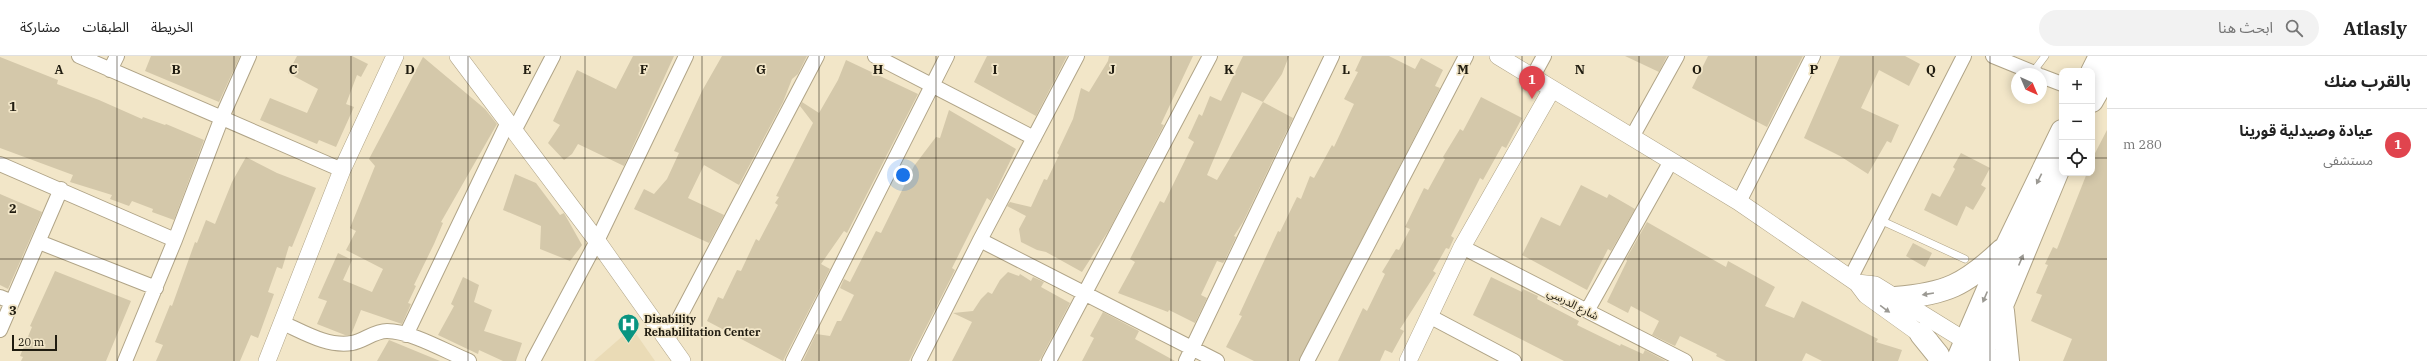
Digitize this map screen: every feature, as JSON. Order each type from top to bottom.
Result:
[{"type":"main road","points":[[2094,68],[2100,56]]},
{"type":"main road","points":[[2095,96],[2107,74]]},
{"type":"main road","points":[[1982,354],[2007,245],[2059,137]]},
{"type":"main road","points":[[1982,354],[2059,169]]},
{"type":"main road","points":[[1895,298],[1928,295],[1956,286],[1988,264],[2007,245]]},
{"type":"main road","points":[[2002,304],[2003,328],[2008,361]]},
{"type":"main road","points":[[1921,334],[1938,355],[1940,361]]},
{"type":"main road","points":[[1957,361],[1982,354]]},
{"type":"street","points":[[79,56],[342,170]]},
{"type":"street","points":[[110,70],[116,56]]},
{"type":"street","points":[[126,361],[176,240],[222,117],[248,56]]},
{"type":"street","points":[[267,361],[342,170],[395,56]]},
{"type":"street","points":[[458,56],[597,241],[682,361]]},
{"type":"street","points":[[406,335],[511,127],[553,56]]},
{"type":"street","points":[[533,361],[597,241],[686,56]]},
{"type":"street","points":[[667,341],[817,56]]},
{"type":"street","points":[[874,56],[931,87],[1034,138]]},
{"type":"street","points":[[793,361],[947,56]]},
{"type":"street","points":[[919,361],[980,240],[1077,56]]},
{"type":"street","points":[[1048,361],[1210,56]]},
{"type":"street","points":[[1189,355],[1332,56]]},
{"type":"street","points":[[1307,361],[1466,56]]},
{"type":"street","points":[[1498,56],[1738,202],[1854,281],[1866,295],[1957,361]]},
{"type":"street","points":[[1532,78],[1544,56]]},
{"type":"street","points":[[1632,137],[1677,56]]},
{"type":"street","points":[[1738,202],[1812,56]]},
{"type":"street","points":[[1854,281],[1880,220],[1964,56]]},
{"type":"street","points":[[1993,56],[2022,68]]},
{"type":"street","points":[[2047,78],[2059,83]]},
{"type":"street","points":[[1408,361],[1462,247],[1552,89]]},
{"type":"street","points":[[1587,311],[1671,161]]},
{"type":"street","points":[[0,164],[61,189],[176,240]]},
{"type":"street","points":[[0,330],[6,300],[39,242],[61,189]]},
{"type":"street","points":[[980,240],[1084,294],[1189,355],[1217,361]]},
{"type":"street","points":[[39,242],[156,288]]},
{"type":"street","name":"شارع الدرسي","points":[[1462,247],[1685,361]]},
{"type":"street","points":[[1854,281],[1874,285],[1982,354]]},
{"type":"street","points":[[1429,316],[1514,361]]},
{"type":"street","points":[[283,323],[325,342],[354,343],[371,335],[386,331],[406,335],[469,361]]},
{"type":"lane","points":[[2040,68],[2045,56]]},
{"type":"lane","points":[[1880,220],[1965,259]]},
{"type":"shaded area","name":"Disability Rehabilitation Center","points":[[632,328],[655,361],[594,361]]},
{"type":"building","points":[[151,56],[240,56],[219,102],[145,71]]},
{"type":"building","points":[[297,56],[352,56],[368,64],[361,77],[357,75],[346,104],[354,107],[336,147],[319,140],[317,144],[260,120],[270,98],[307,113],[318,89],[288,73]]},
{"type":"building","points":[[633,56],[674,56],[624,166],[578,144],[572,154],[564,160],[548,143],[560,125],[553,121],[577,70],[616,89]]},
{"type":"building","points":[[722,56],[807,56],[798,74],[792,79],[783,102],[739,185],[704,165],[688,198],[724,215],[709,243],[634,209],[644,189],[654,194],[667,179],[679,153],[674,151],[702,91]]},
{"type":"building","points":[[987,56],[1067,56],[1036,116],[974,82]]},
{"type":"building","points":[[1109,56],[1193,56],[1161,124],[1164,125],[1109,230],[1082,272],[1046,252],[1037,250],[1021,242],[1019,229],[1026,216],[1007,206],[1010,202],[1031,207],[1044,179],[1047,180],[1059,155],[1057,153],[1073,119],[1081,88],[1089,92],[1108,61]]},
{"type":"building","points":[[1243,56],[1289,56],[1282,74],[1263,102],[1293,118],[1243,222],[1234,236],[1236,237],[1225,260],[1223,263],[1217,261],[1201,295],[1207,298],[1195,323],[1169,310],[1168,312],[1118,293],[1135,262],[1130,259],[1160,201],[1164,203],[1194,142],[1188,138],[1199,114],[1202,116],[1210,96],[1221,101]],"holes":[[[1242,92],[1263,102],[1217,180],[1207,175]]]},
{"type":"building","points":[[1362,56],[1389,56],[1415,69],[1421,58],[1443,70],[1435,86],[1440,88],[1299,361],[1254,361],[1226,347],[1242,316],[1239,315],[1278,231],[1280,232],[1297,197],[1301,199],[1310,176],[1314,178],[1332,145],[1334,147],[1354,104],[1344,99],[1358,72],[1355,71]]},
{"type":"building","points":[[1625,56],[1667,56],[1659,72]]},
{"type":"building","points":[[1708,56],[1803,56],[1767,127],[1692,88]]},
{"type":"building","points":[[1840,56],[1905,56],[1920,64],[1909,86],[1879,70],[1861,108],[1899,125],[1891,143],[1887,141],[1868,174],[1840,156],[1804,138]]},
{"type":"building","points":[[0,57],[58,80],[57,84],[142,119],[143,117],[165,125],[166,124],[204,140],[174,220],[152,212],[153,209],[132,201],[129,206],[110,199],[112,195],[70,182],[73,175],[0,148]]},
{"type":"building","points":[[423,57],[485,109],[497,124],[441,222],[443,223],[434,244],[414,285],[416,286],[408,303],[411,304],[402,324],[361,310],[351,335],[345,335],[317,324],[327,301],[318,298],[338,253],[352,260],[343,280],[372,292],[383,269],[346,250],[356,231],[350,228],[375,166],[369,159]]},
{"type":"building","points":[[846,60],[918,94],[847,233],[844,231],[821,264],[830,269],[783,361],[707,321],[718,297],[723,299],[737,270],[741,271],[756,239],[759,241],[778,205],[775,203],[779,197],[776,196],[813,123],[800,106],[802,102],[819,113],[838,80]]},
{"type":"building","points":[[1481,97],[1522,118],[1506,148],[1502,146],[1483,180],[1480,178],[1451,236],[1454,238],[1449,249],[1446,248],[1433,271],[1436,273],[1400,329],[1404,331],[1392,353],[1385,350],[1380,361],[1338,361],[1363,308],[1367,311],[1385,274],[1382,272],[1396,249],[1399,250],[1410,229],[1405,227],[1424,188],[1428,190],[1445,159],[1443,157],[1460,129],[1463,131]]},
{"type":"building","points":[[949,110],[1016,149],[991,201],[987,198],[952,268],[955,270],[909,361],[803,361],[816,334],[830,336],[837,321],[841,321],[854,295],[840,288],[844,279],[850,282],[876,231],[881,233],[914,166],[936,137],[940,138]]},
{"type":"building","points":[[2107,130],[2107,361],[2063,361],[2072,339],[2031,321],[2042,295],[2036,293],[2048,265],[2045,264],[2053,247],[2057,249],[2086,176],[2095,176],[2095,153]]},
{"type":"building","points":[[1961,153],[1990,168],[1981,185],[1986,188],[1973,210],[1966,206],[1957,226],[1924,210],[1932,193],[1940,197],[1955,169],[1953,167]]},
{"type":"building","points":[[246,157],[277,173],[316,188],[292,247],[289,246],[282,269],[277,267],[268,292],[274,294],[258,338],[251,335],[240,361],[156,361],[163,345],[155,342],[170,305],[172,306],[195,242],[197,243],[206,220],[215,224],[232,182]]},
{"type":"building","points":[[515,174],[536,183],[560,215],[564,213],[582,245],[570,261],[540,249],[541,226],[503,210]]},
{"type":"building","points":[[1581,185],[1607,198],[1609,194],[1635,209],[1611,251],[1608,249],[1587,290],[1522,255],[1541,217],[1560,226]]},
{"type":"building","points":[[0,194],[42,212],[8,289],[0,285]]},
{"type":"building","points":[[1647,222],[1726,267],[1728,261],[1775,287],[1765,306],[1794,318],[1802,301],[1878,339],[1876,342],[1902,350],[1898,361],[1822,361],[1806,353],[1802,361],[1726,361],[1716,356],[1717,354],[1680,336],[1675,346],[1652,335],[1659,321],[1631,306],[1628,313],[1607,302],[1627,261],[1626,259]]},
{"type":"building","points":[[1913,243],[1932,253],[1925,267],[1906,256]]},
{"type":"building","points":[[55,271],[131,301],[106,361],[21,361],[23,357],[20,356],[32,327],[30,326]]},
{"type":"building","points":[[1008,272],[1019,276],[1020,274],[1031,281],[1033,277],[1044,282],[1041,287],[1070,303],[1041,358],[1039,361],[952,361],[972,322],[953,313],[973,311],[988,292],[992,294],[1000,280]]},
{"type":"building","points":[[463,277],[479,285],[474,302],[492,310],[484,331],[522,343],[516,361],[503,361],[479,350],[478,354],[438,335],[454,306],[451,304]]},
{"type":"building","points":[[1491,277],[1522,292],[1523,289],[1538,296],[1537,299],[1579,321],[1577,325],[1620,346],[1621,344],[1643,354],[1645,350],[1666,361],[1564,361],[1473,315]]},
{"type":"building","points":[[1103,312],[1139,331],[1135,339],[1175,361],[1082,361],[1094,338],[1090,336]]},
{"type":"building","points":[[389,340],[440,361],[377,361]]},
{"type":"place","name":"عيادة وصيدلية قورينا","points":[[1532,99]]},
{"type":"place","name":"Disability Rehabilitation Center","points":[[628,344]]}]
